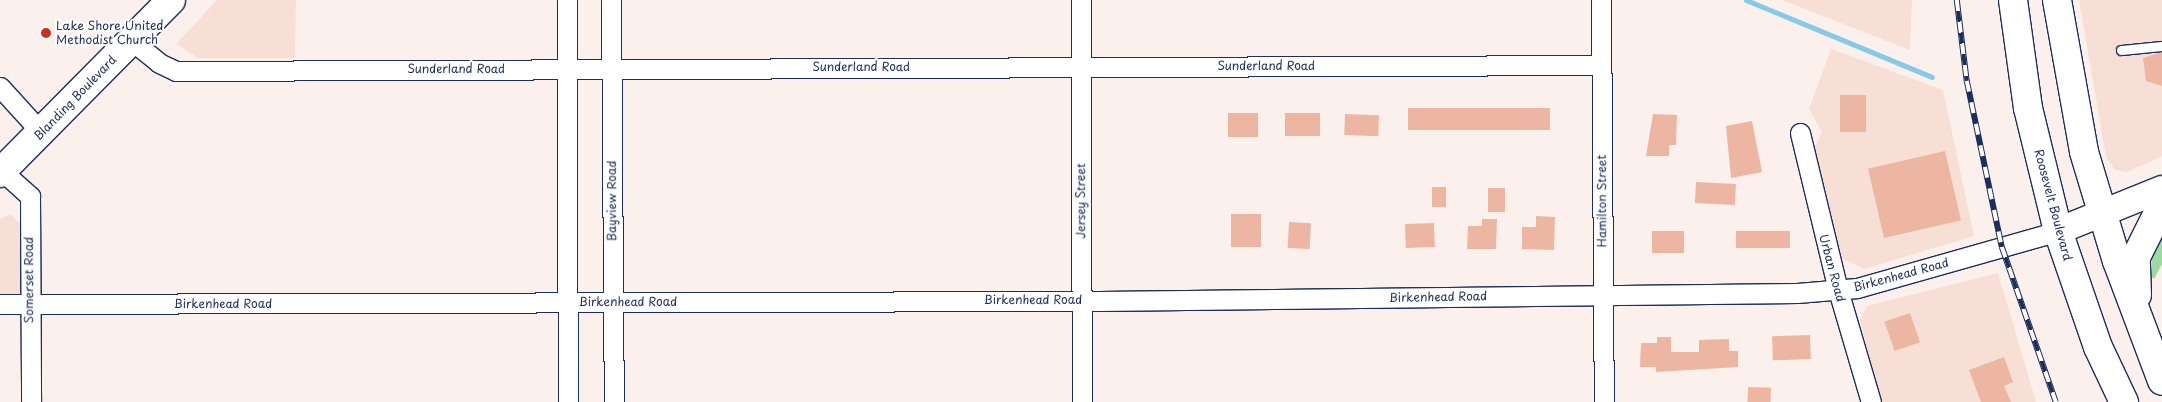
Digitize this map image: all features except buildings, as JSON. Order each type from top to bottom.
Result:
[{"type":"main road","name":"Blanding Boulevard","points":[[1,172],[171,0]]},
{"type":"main road","name":"Roosevelt Boulevard","points":[[2013,0],[2028,108],[2058,231],[2098,347],[2124,402]]},
{"type":"main road","points":[[2057,0],[2074,106],[2102,215],[2162,381]]},
{"type":"main road","points":[[2142,326],[2136,257],[2162,205]]},
{"type":"street","points":[[567,0],[568,402]]},
{"type":"street","name":"Bayview Road","points":[[611,0],[614,402]]},
{"type":"street","name":"Jersey Street","points":[[1081,0],[1080,300],[1082,402]]},
{"type":"street","name":"Hamilton Street","points":[[1601,0],[1604,402]]},
{"type":"street","name":"Sunderland Road","points":[[131,40],[159,63],[176,71],[1601,64]]},
{"type":"street","points":[[0,87],[41,132]]},
{"type":"street","name":"Urban Road","points":[[1800,133],[1838,290],[1871,402]]},
{"type":"street","name":"Somerset Road","points":[[1,172],[30,196],[31,402]]},
{"type":"street","points":[[2058,231],[2102,215],[2162,189]]},
{"type":"street","name":"Birkenhead Road","points":[[0,304],[1080,300],[1603,295],[1838,290],[2058,231]]},
{"type":"lane","points":[[2121,50],[2162,46]]},
{"type":"shaded area","points":[[217,0],[296,0],[295,58],[198,58],[176,44]]},
{"type":"shaded area","points":[[1782,0],[1912,0],[1910,50]]},
{"type":"shaded area","points":[[2079,0],[2162,0],[2162,156],[2127,172],[2115,170],[2106,157]]},
{"type":"shaded area","points":[[1831,49],[1943,90],[1974,236],[1864,269],[1841,258],[1811,155],[1822,132],[1809,109]]},
{"type":"shaded area","points":[[10,214],[23,226],[24,288],[14,298],[0,298],[0,219]]},
{"type":"shaded area","points":[[1998,273],[2036,402],[1881,402],[1860,320],[1867,306]]},
{"type":"green space","points":[[2162,232],[2162,264],[2154,279],[2150,276],[2152,257]]},
{"type":"waterway","points":[[1746,0],[1932,77]]},
{"type":"railway","points":[[1957,0],[1967,81],[2002,247],[2056,402]]},
{"type":"place","name":"Lake Shore United Methodist Church","points":[[46,33]]}]
